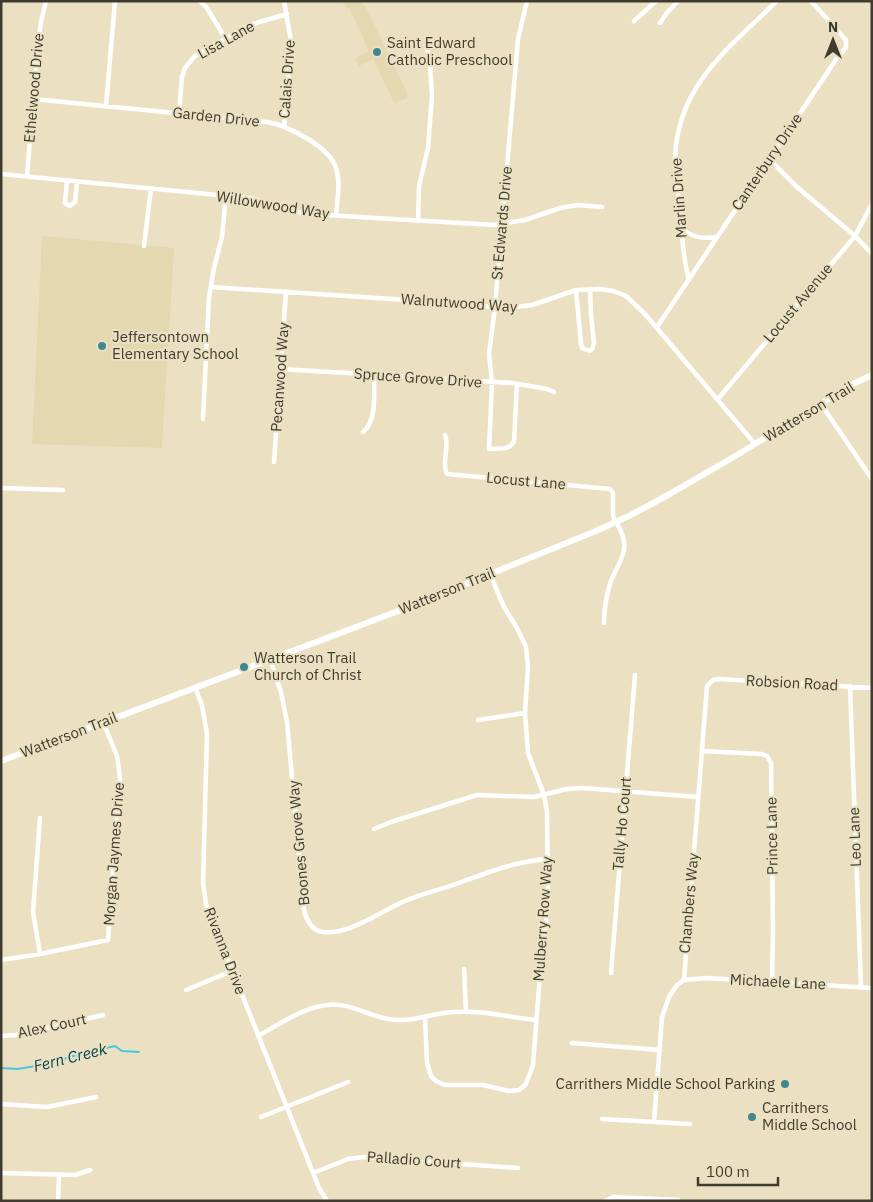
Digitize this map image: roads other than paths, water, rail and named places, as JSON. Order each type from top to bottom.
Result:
[{"type":"main road","name":"Watterson Trail","points":[[1,761],[490,574],[616,522],[668,495],[872,375]]},
{"type":"street","name":"Ethelwood Drive","points":[[27,176],[41,22],[46,1]]},
{"type":"street","points":[[106,106],[115,1]]},
{"type":"street","points":[[200,1],[211,14],[225,38]]},
{"type":"street","name":"Calais Drive","points":[[284,1],[291,41],[284,126]]},
{"type":"street","name":"St Edwards Drive","points":[[517,384],[514,441],[507,448],[489,449],[492,382],[489,354],[495,307],[518,39],[527,1]]},
{"type":"street","points":[[634,21],[656,1]]},
{"type":"street","points":[[660,23],[678,1]]},
{"type":"street","name":"Marlin Drive","points":[[689,280],[683,253],[675,158],[680,123],[697,84],[714,62],[777,1]]},
{"type":"street","name":"Canterbury Drive","points":[[657,328],[847,45],[846,40],[811,1]]},
{"type":"street","name":"Lisa Lane","points":[[179,113],[181,84],[185,68],[195,56],[249,25],[287,14]]},
{"type":"street","points":[[418,221],[419,186],[428,148],[432,96],[427,46]]},
{"type":"street","name":"Garden Drive","points":[[33,99],[266,122],[284,126],[324,151],[332,159],[338,175],[336,215]]},
{"type":"street","points":[[769,159],[797,187],[855,236],[872,254]]},
{"type":"street","name":"Willowwood Way","points":[[1,174],[226,196],[264,201],[295,212],[418,221],[501,224],[525,220],[560,208],[578,205],[602,207]]},
{"type":"street","points":[[67,181],[65,201],[70,206],[74,202],[77,182]]},
{"type":"street","points":[[144,246],[151,189]]},
{"type":"street","points":[[203,418],[211,287],[222,237],[226,196]]},
{"type":"street","name":"Locust Avenue","points":[[718,399],[855,236],[872,204]]},
{"type":"street","points":[[682,229],[695,237],[708,239],[717,237]]},
{"type":"street","name":"Walnutwood Way","points":[[211,287],[507,308],[525,307],[576,290],[613,291],[626,296],[639,307],[755,444]]},
{"type":"street","points":[[576,290],[581,344],[582,348],[590,351],[594,343],[590,315],[590,289]]},
{"type":"street","name":"Pecanwood Way","points":[[274,462],[286,292]]},
{"type":"street","name":"Spruce Grove Drive","points":[[281,369],[517,384],[554,392]]},
{"type":"street","points":[[363,432],[368,428],[372,420],[374,375]]},
{"type":"street","points":[[821,404],[872,479]]},
{"type":"street","name":"Locust Lane","points":[[445,435],[447,440],[445,467],[447,474],[610,489],[613,492],[613,515],[616,522]]},
{"type":"street","points":[[1,488],[62,490]]},
{"type":"street","points":[[604,623],[609,585],[624,552],[622,532],[616,522]]},
{"type":"street","name":"Mulberry Row Way","points":[[425,1018],[427,1063],[431,1076],[436,1081],[445,1085],[483,1085],[509,1091],[519,1090],[528,1081],[533,1065],[542,948],[546,926],[547,812],[544,795],[528,753],[525,713],[528,666],[526,647],[518,628],[504,607],[490,574]]},
{"type":"street","name":"Boones Grove Way","points":[[270,659],[281,692],[287,722],[304,910],[308,921],[316,929],[324,932],[342,930],[370,920],[403,902],[510,865],[548,859]]},
{"type":"street","name":"Tally Ho Court","points":[[611,973],[635,676]]},
{"type":"street","name":"Robsion Road","points":[[713,680],[872,688]]},
{"type":"street","name":"Chambers Way","points":[[684,980],[706,689],[713,680]]},
{"type":"street","name":"Leo Lane","points":[[850,686],[861,987]]},
{"type":"street","name":"Rivanna Drive","points":[[195,687],[202,705],[207,734],[204,891],[209,912],[312,1173],[327,1201]]},
{"type":"street","points":[[478,720],[525,713]]},
{"type":"street","name":"Morgan Jaymes Drive","points":[[1,960],[108,940],[120,778],[117,756],[103,722]]},
{"type":"street","name":"Prince Lane","points":[[702,751],[762,754],[769,758],[771,763],[772,982]]},
{"type":"street","points":[[374,830],[392,822],[477,795],[534,797],[567,789],[582,788],[698,797]]},
{"type":"street","points":[[40,818],[33,912],[40,954]]},
{"type":"street","points":[[464,969],[466,1012]]},
{"type":"street","points":[[186,990],[232,971]]},
{"type":"street","name":"Michaele Lane","points":[[684,980],[706,978],[872,988]]},
{"type":"street","points":[[654,1122],[662,1017],[677,986],[684,980]]},
{"type":"street","points":[[258,1036],[310,1009],[328,1005],[348,1007],[388,1019],[425,1018],[451,1012],[484,1012],[536,1020]]},
{"type":"street","name":"Alex Court","points":[[1,1036],[16,1035],[103,1015]]},
{"type":"street","points":[[572,1043],[660,1050]]},
{"type":"street","points":[[261,1117],[348,1082]]},
{"type":"street","points":[[1,1104],[47,1107],[96,1097]]},
{"type":"street","points":[[602,1119],[690,1124]]},
{"type":"street","name":"Palladio Court","points":[[312,1173],[348,1159],[363,1157],[518,1168]]},
{"type":"street","points":[[1,1173],[75,1175],[90,1170]]},
{"type":"street","points":[[58,1201],[59,1175]]},
{"type":"street","points":[[605,1201],[613,1197],[678,1200]]},
{"type":"waterway","name":"Fern Creek","points":[[1,1068],[17,1069],[49,1064],[73,1056],[99,1052],[115,1046],[122,1051],[139,1052]]},
{"type":"place","name":"Saint Edward Catholic Preschool","points":[[377,52]]},
{"type":"place","name":"Jeffersontown Elementary School","points":[[102,346]]},
{"type":"place","name":"Watterson Trail Church of Christ","points":[[244,667]]},
{"type":"place","name":"Carrithers Middle School Parking","points":[[785,1084]]},
{"type":"place","name":"Carrithers Middle School","points":[[752,1117]]}]
